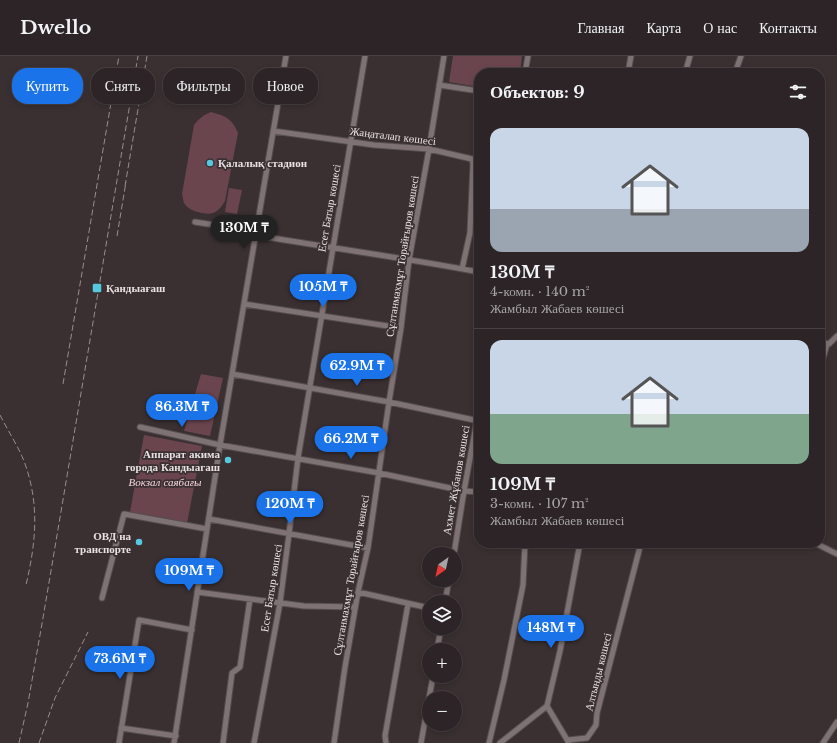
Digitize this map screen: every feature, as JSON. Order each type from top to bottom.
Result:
[{"type":"street","points":[[174,743],[220,445],[286,56]]},
{"type":"street","name":"Есет Батыр көшесі","points":[[254,743],[280,603],[298,458],[365,56]]},
{"type":"street","name":"Сұлтанмахмұт Торайғыров көшесі","points":[[334,743],[358,592],[368,548],[401,328],[409,260],[444,56]]},
{"type":"street","points":[[527,68],[528,56]]},
{"type":"street","points":[[629,68],[631,56]]},
{"type":"street","points":[[686,68],[690,56]]},
{"type":"street","points":[[737,68],[742,56]]},
{"type":"street","points":[[439,85],[474,90]]},
{"type":"street","name":"Жаңаталап көшесі","points":[[273,131],[351,142],[429,149],[472,159],[470,233],[462,269]]},
{"type":"street","points":[[195,222],[247,230],[255,235],[474,271]]},
{"type":"street","points":[[244,304],[401,328]]},
{"type":"street","points":[[825,351],[827,344],[829,344],[837,336]]},
{"type":"street","points":[[232,374],[389,402],[474,420]]},
{"type":"street","points":[[140,427],[220,445],[298,458],[464,491],[474,492]]},
{"type":"street","name":"Ахмет Жұбанов көшесі","points":[[455,547],[474,441]]},
{"type":"street","points":[[102,598],[124,514],[207,529]]},
{"type":"street","points":[[209,519],[368,548]]},
{"type":"street","points":[[489,743],[504,680],[523,585],[525,548]]},
{"type":"street","points":[[500,743],[547,706],[560,651],[579,548]]},
{"type":"street","name":"Алтынды көшесі","points":[[568,742],[587,738],[596,725],[598,707],[640,548]]},
{"type":"street","points":[[825,548],[837,554]]},
{"type":"street","points":[[198,592],[304,606],[356,607]]},
{"type":"street","points":[[358,592],[422,607]]},
{"type":"street","points":[[223,743],[232,673],[240,667],[250,599]]},
{"type":"street","points":[[386,743],[385,736],[408,604]]},
{"type":"street","points":[[119,743],[139,620],[192,630]]},
{"type":"street","points":[[421,743],[431,683]]},
{"type":"street","points":[[547,706],[568,742]]},
{"type":"street","points":[[823,743],[836,726]]},
{"type":"street","points":[[121,728],[176,736]]},
{"type":"green space","points":[[453,56],[522,56],[521,68],[474,68],[474,86],[449,82]]},
{"type":"green space","name":"Қалалық стадион","points":[[211,112],[228,118],[238,133],[225,201],[217,211],[207,214],[196,212],[188,208],[184,203],[182,194],[194,125],[201,117]]},
{"type":"green space","points":[[229,188],[242,190],[237,214],[225,212]]},
{"type":"green space","points":[[201,374],[223,378],[210,436],[184,431]]},
{"type":"green space","name":"Вокзал саябағы","points":[[144,435],[202,446],[187,523],[130,512]]},
{"type":"railway","points":[[63,384],[119,56]]},
{"type":"railway","points":[[19,743],[28,703],[43,618],[138,56]]},
{"type":"railway","points":[[125,186],[147,56]]},
{"type":"railway","points":[[117,236],[126,182]]},
{"type":"railway","points":[[0,415],[24,461],[32,492],[35,523],[32,554],[26,585]]},
{"type":"railway","points":[[39,743],[55,698],[88,632]]},
{"type":"place","name":"Қалалық стадион","points":[[210,163]]},
{"type":"place","name":"Қандыағаш","points":[[97,288]]},
{"type":"place","name":"Аппарат акима города Кандыагаш","points":[[228,460]]},
{"type":"place","name":"ОВД на транспорте","points":[[139,542]]}]
